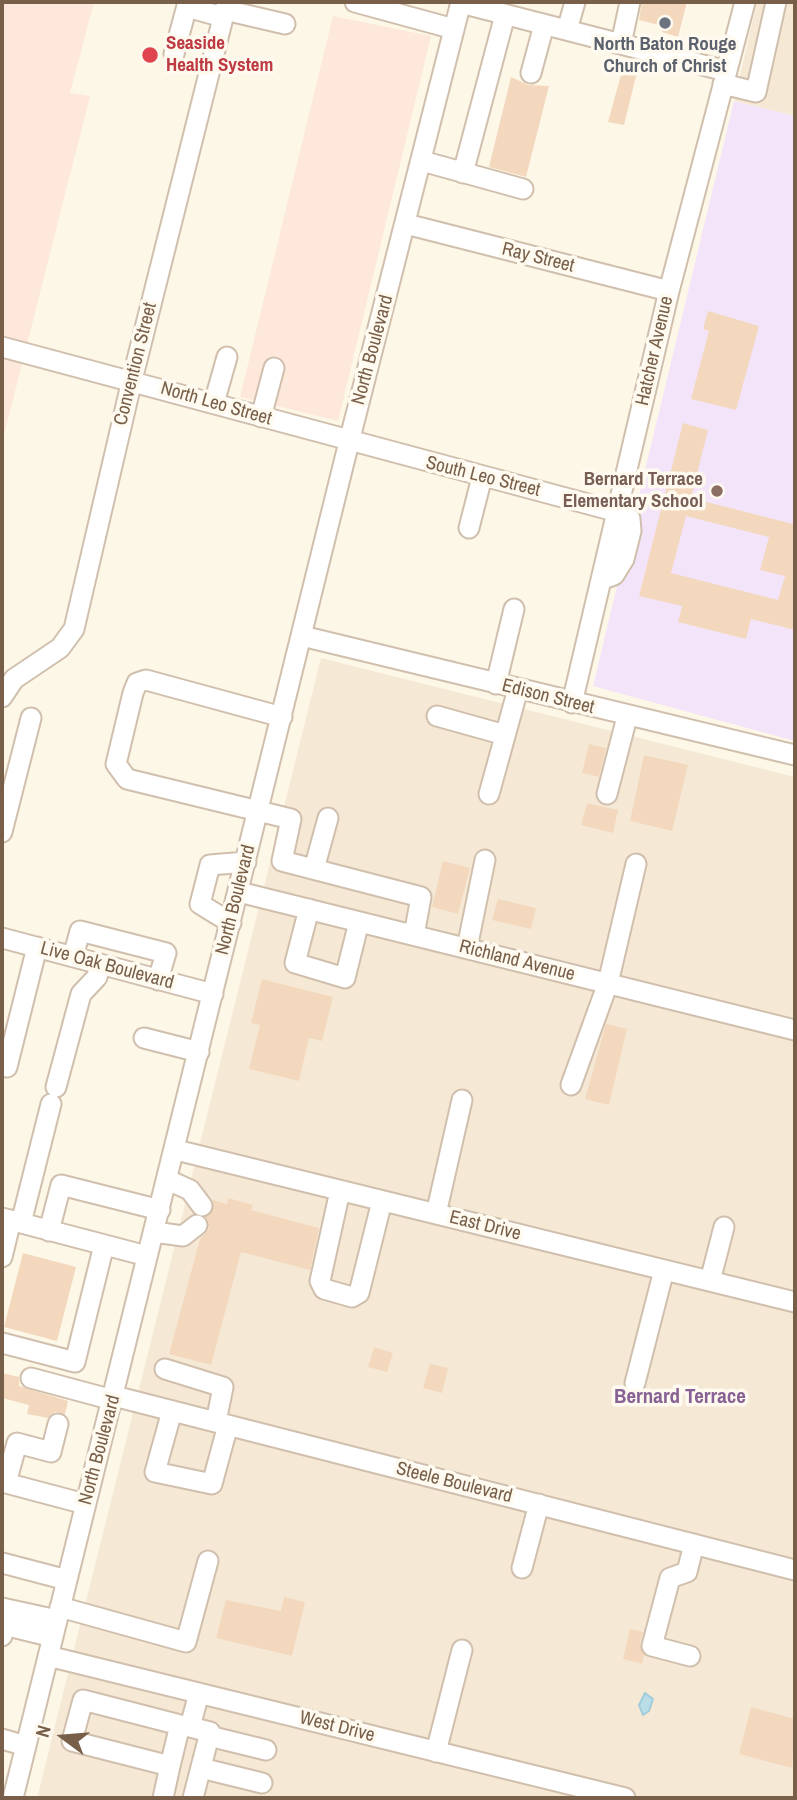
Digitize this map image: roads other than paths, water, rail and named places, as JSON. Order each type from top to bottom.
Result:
[{"type":"street","points":[[355,2],[454,29]]},
{"type":"street","points":[[461,2],[621,44],[725,78],[756,92],[776,2]]},
{"type":"street","name":"North Boulevard","points":[[10,1796],[26,1746],[147,1256],[176,1150],[349,442],[461,2]]},
{"type":"street","points":[[567,30],[575,2]]},
{"type":"street","points":[[621,44],[630,2]]},
{"type":"street","name":"Hatcher Avenue","points":[[572,703],[669,291],[745,2]]},
{"type":"street","points":[[174,54],[187,4],[285,24]]},
{"type":"street","name":"Convention Street","points":[[2,697],[14,679],[60,648],[74,629],[132,380],[225,10]]},
{"type":"street","points":[[463,173],[505,15]]},
{"type":"street","points":[[531,73],[544,24]]},
{"type":"street","points":[[422,161],[523,189]]},
{"type":"street","name":"Ray Street","points":[[406,224],[669,291]]},
{"type":"street","name":"North Leo Street","points":[[2,347],[132,380],[349,442]]},
{"type":"street","points":[[214,404],[227,357]]},
{"type":"street","points":[[261,417],[274,368]]},
{"type":"street","name":"South Leo Street","points":[[349,442],[618,512]]},
{"type":"street","points":[[469,528],[482,477]]},
{"type":"street","points":[[496,684],[514,609]]},
{"type":"street","name":"Edison Street","points":[[302,636],[627,717],[795,755]]},
{"type":"street","points":[[282,717],[146,680],[137,683],[133,693],[116,764],[127,779],[291,819],[282,861],[421,897],[414,935]]},
{"type":"street","points":[[488,794],[518,690]]},
{"type":"street","points":[[437,716],[505,735]]},
{"type":"street","points":[[607,794],[627,717]]},
{"type":"street","points":[[2,832],[31,718]]},
{"type":"street","points":[[314,869],[328,818]]},
{"type":"street","points":[[467,948],[485,860]]},
{"type":"street","points":[[231,923],[200,904],[210,865],[246,862]]},
{"type":"street","points":[[572,1085],[608,983],[636,864]]},
{"type":"street","name":"Richland Avenue","points":[[239,892],[795,1030]]},
{"type":"street","points":[[309,909],[295,963],[345,978],[359,922]]},
{"type":"street","points":[[72,957],[80,931],[166,953],[158,980]]},
{"type":"street","name":"Live Oak Boulevard","points":[[2,938],[212,994]]},
{"type":"street","points":[[7,1067],[37,947]]},
{"type":"street","points":[[2,1257],[11,1220],[53,1096],[81,993],[97,977],[100,964]]},
{"type":"street","points":[[144,1038],[199,1052]]},
{"type":"street","points":[[436,1214],[463,1100]]},
{"type":"street","name":"East Drive","points":[[176,1150],[795,1302]]},
{"type":"street","points":[[168,1180],[190,1190],[202,1206]]},
{"type":"street","points":[[49,1231],[61,1185],[160,1210]]},
{"type":"street","points":[[340,1191],[320,1281],[324,1289],[352,1297],[359,1293],[382,1201]]},
{"type":"street","points":[[11,1220],[147,1256]]},
{"type":"street","points":[[154,1232],[183,1236],[197,1225]]},
{"type":"street","points":[[710,1281],[724,1227]]},
{"type":"street","points":[[2,1343],[75,1362],[104,1245]]},
{"type":"street","points":[[635,1383],[664,1270]]},
{"type":"street","points":[[165,1369],[223,1387],[222,1424],[212,1484],[155,1472],[172,1411]]},
{"type":"street","name":"Steele Boulevard","points":[[31,1378],[172,1411],[795,1570]]},
{"type":"street","points":[[58,1424],[51,1451],[17,1443],[4,1483],[85,1504]]},
{"type":"street","points":[[522,1568],[539,1504]]},
{"type":"street","points":[[690,1656],[652,1646],[670,1578],[687,1572],[694,1544]]},
{"type":"street","points":[[2,1608],[57,1621],[186,1642],[208,1561]]},
{"type":"street","points":[[2,1563],[67,1580]]},
{"type":"street","points":[[2,1636],[4,1625],[57,1621]]},
{"type":"street","points":[[436,1752],[462,1650]]},
{"type":"street","name":"West Drive","points":[[48,1656],[625,1798]]},
{"type":"street","points":[[163,1798],[170,1766],[199,1693]]},
{"type":"street","points":[[170,1766],[72,1741],[83,1700],[210,1732],[193,1798]]},
{"type":"street","points":[[209,1737],[266,1750]]},
{"type":"street","points":[[2,1739],[26,1746]]},
{"type":"street","points":[[201,1768],[262,1783]]},
{"type":"water","points":[[645,1693],[653,1699],[649,1711],[643,1715],[639,1705]]},
{"type":"place","name":"North Baton Rouge Church of Christ","points":[[665,23]]},
{"type":"place","name":"Seaside Health System","points":[[150,55]]},
{"type":"place","name":"Bernard Terrace Elementary School","points":[[717,491]]},
{"type":"district","name":"Bernard Terrace","points":[[680,1397]]}]
